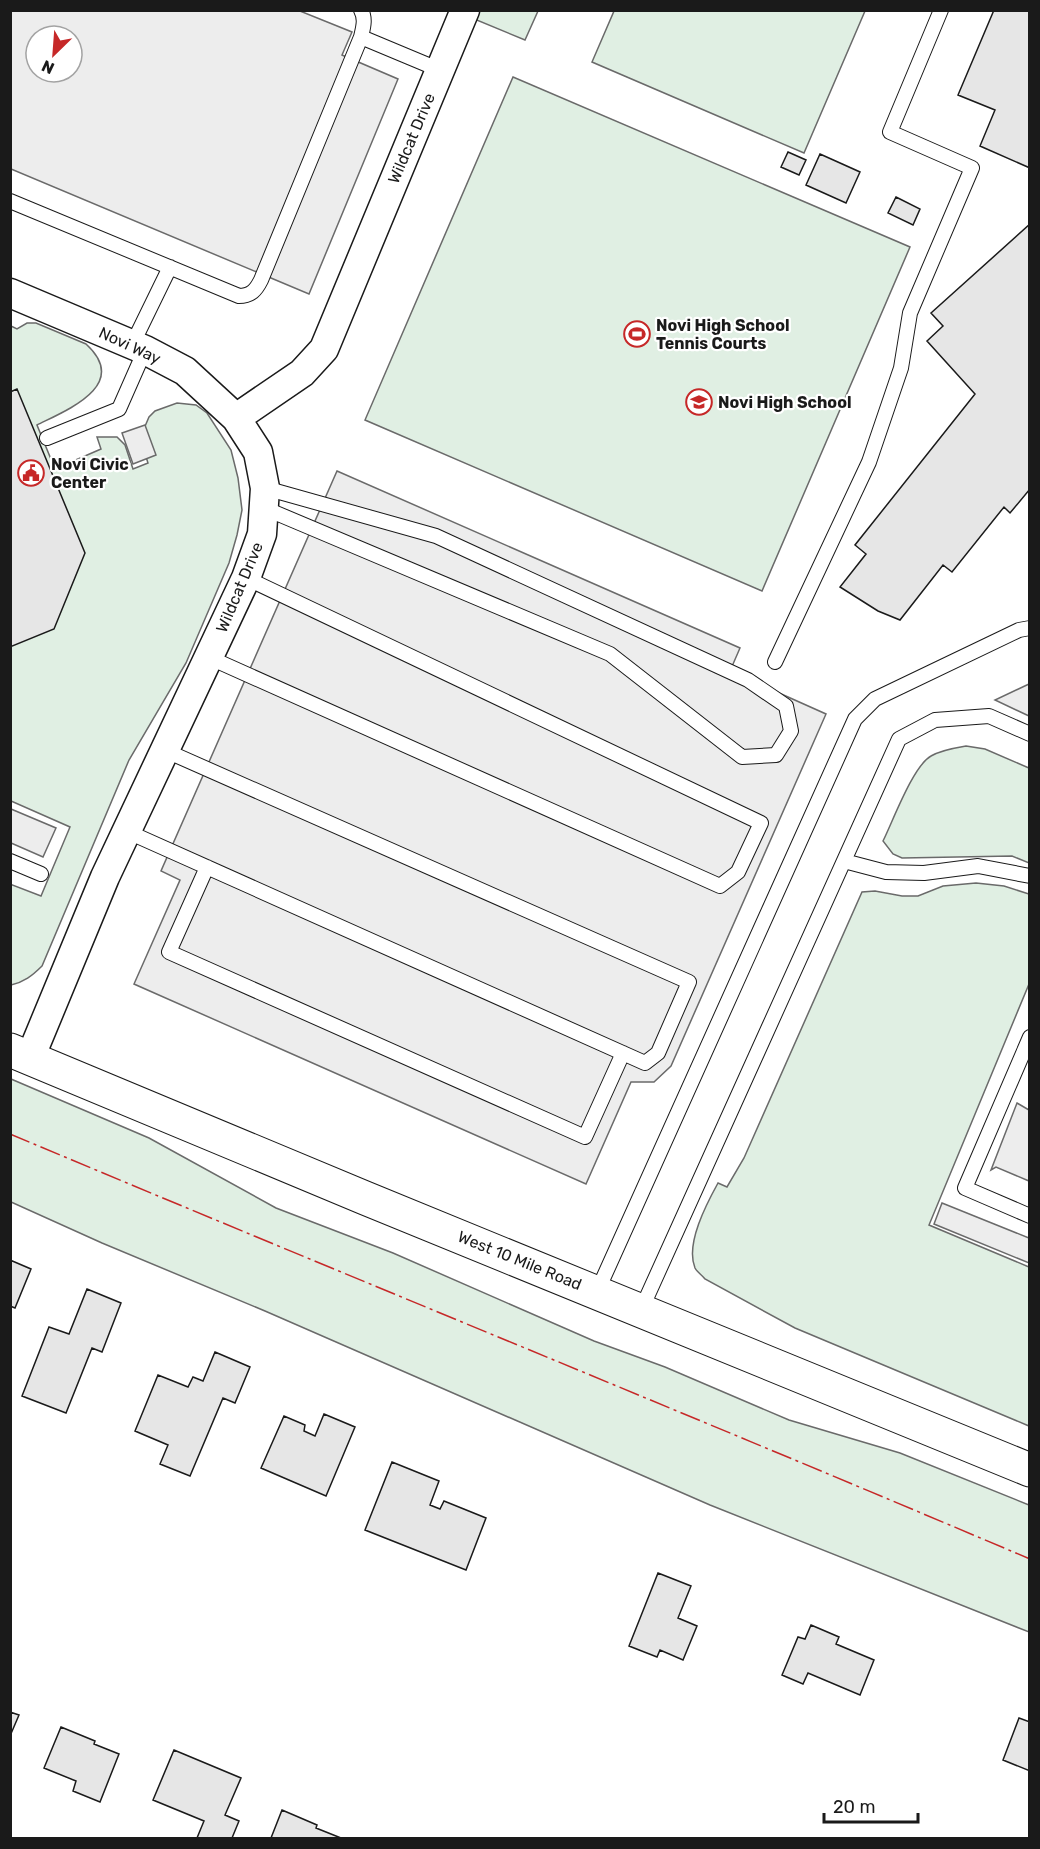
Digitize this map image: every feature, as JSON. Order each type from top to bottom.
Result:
[{"type":"main road","name":"West 10 Mile Road","points":[[20,1054],[1029,1470]]},
{"type":"street","name":"Wildcat Drive","points":[[20,1054],[246,578],[262,534],[265,498],[258,452],[236,418],[303,373],[324,349],[465,10]]},
{"type":"street","name":"Novi Way","points":[[10,293],[138,347],[184,372],[236,418]]},
{"type":"lane","points":[[10,201],[239,296],[253,293],[261,280],[361,37],[364,26],[361,10]]},
{"type":"lane","points":[[774,662],[869,462],[901,368],[910,313],[972,168],[890,132],[941,10]]},
{"type":"lane","points":[[361,37],[440,70]]},
{"type":"lane","points":[[47,438],[119,409],[138,347],[170,267]]},
{"type":"lane","points":[[265,498],[436,536],[737,675],[786,706],[791,731],[776,755],[742,757],[610,654],[265,498]]},
{"type":"lane","points":[[208,657],[720,886],[738,872],[760,823],[246,578]]},
{"type":"lane","points":[[597,1292],[855,719],[875,699],[1019,630],[1029,628]]},
{"type":"lane","points":[[641,1310],[899,739],[935,720],[989,716],[1029,734]]},
{"type":"lane","points":[[126,831],[645,1063],[658,1053],[689,982],[164,750]]},
{"type":"lane","points":[[10,861],[41,874]]},
{"type":"lane","points":[[843,861],[886,872],[924,873],[978,866],[1029,876]]},
{"type":"lane","points":[[207,867],[169,952],[180,957],[585,1137],[623,1053]]},
{"type":"lane","points":[[1029,1037],[965,1188],[1029,1216]]},
{"type":"green space","points":[[614,10],[865,11],[804,153],[592,62]]},
{"type":"green space","points":[[455,11],[538,11],[525,40]]},
{"type":"green space","name":"Novi High School Tennis Courts","points":[[513,77],[910,247],[762,591],[365,420]]},
{"type":"green space","points":[[27,323],[36,323],[86,344],[98,359],[102,372],[98,384],[78,404],[37,425],[55,469],[101,449],[97,437],[117,437],[125,445],[133,469],[148,463],[140,438],[149,417],[155,411],[177,403],[196,405],[207,413],[231,450],[238,478],[242,510],[229,563],[186,663],[129,760],[42,966],[28,978],[11,985],[10,884],[41,896],[70,827],[11,801],[11,326],[17,329]]},
{"type":"green space","points":[[966,746],[985,749],[1029,768],[1029,863],[1012,856],[902,858],[893,854],[883,841],[904,795],[924,762],[939,752]]},
{"type":"green space","points":[[976,883],[1004,886],[1029,894],[1029,984],[929,1225],[1029,1267],[1029,1426],[795,1328],[705,1279],[695,1268],[693,1258],[695,1236],[703,1212],[718,1183],[727,1187],[744,1158],[862,892],[875,891],[902,896],[918,896],[943,886]]},
{"type":"green space","points":[[11,1079],[149,1138],[276,1208],[393,1253],[594,1341],[665,1367],[789,1420],[900,1453],[1029,1505],[1029,1632],[710,1505],[11,1202]]},
{"type":"shaded area","points":[[10,11],[300,11],[352,32],[342,55],[398,79],[309,294],[11,169]]},
{"type":"shaded area","points":[[145,425],[156,455],[133,464],[122,433]]},
{"type":"shaded area","points":[[337,471],[740,648],[730,671],[826,714],[671,1066],[654,1082],[631,1082],[586,1184],[134,984],[180,880],[161,871]]},
{"type":"shaded area","points":[[1029,684],[1029,716],[995,700]]},
{"type":"shaded area","points":[[11,809],[56,828],[43,857],[11,843]]},
{"type":"shaded area","points":[[1017,1103],[1029,1110],[1029,1181],[996,1167],[991,1170]]},
{"type":"shaded area","points":[[942,1203],[1029,1238],[1029,1263],[934,1224]]},
{"type":"building","points":[[994,10],[1030,10],[1030,168],[980,146],[995,110],[958,95]]},
{"type":"building","points":[[788,152],[806,160],[799,175],[781,167]]},
{"type":"building","points":[[820,154],[860,172],[846,203],[806,185]]},
{"type":"building","points":[[896,197],[920,209],[913,225],[888,213]]},
{"type":"building","points":[[1030,224],[1030,489],[1010,513],[1004,507],[952,572],[943,565],[900,620],[878,611],[840,587],[866,554],[855,545],[975,394],[927,341],[943,326],[931,313]]},
{"type":"building","name":"Novi Civic Center","points":[[17,389],[85,553],[54,629],[10,647],[10,392]]},
{"type":"building","points":[[10,1260],[31,1269],[15,1308],[10,1306]]},
{"type":"building","points":[[87,1289],[121,1303],[102,1352],[92,1348],[66,1413],[22,1396],[49,1327],[69,1334]]},
{"type":"building","points":[[215,1352],[250,1367],[235,1403],[223,1398],[190,1476],[160,1464],[168,1445],[135,1431],[158,1375],[188,1387],[193,1377],[203,1381]]},
{"type":"building","points":[[324,1414],[355,1427],[326,1496],[261,1468],[284,1416],[305,1425],[304,1431],[315,1436]]},
{"type":"building","points":[[392,1462],[439,1481],[430,1505],[440,1509],[444,1501],[486,1518],[466,1570],[365,1530]]},
{"type":"building","points":[[658,1573],[691,1586],[678,1618],[697,1626],[683,1660],[660,1650],[657,1657],[629,1646]]},
{"type":"building","points":[[811,1625],[839,1637],[836,1644],[874,1660],[860,1695],[808,1673],[803,1684],[782,1675],[798,1637],[805,1639]]},
{"type":"building","points":[[10,1712],[19,1715],[10,1736]]},
{"type":"building","points":[[1019,1718],[1030,1722],[1030,1771],[1003,1760]]},
{"type":"building","points":[[61,1727],[119,1754],[100,1802],[73,1791],[76,1781],[44,1768]]},
{"type":"building","points":[[174,1750],[241,1778],[225,1815],[239,1821],[232,1838],[197,1838],[204,1821],[153,1800]]},
{"type":"building","points":[[282,1810],[317,1825],[316,1828],[341,1838],[271,1838]]},
{"type":"power","points":[[10,1134],[1030,1559]]},
{"type":"place","name":"Novi High School Tennis Courts","points":[[637,334]]},
{"type":"place","name":"Novi High School","points":[[699,402]]},
{"type":"place","name":"Novi Civic Center","points":[[31,473]]}]
